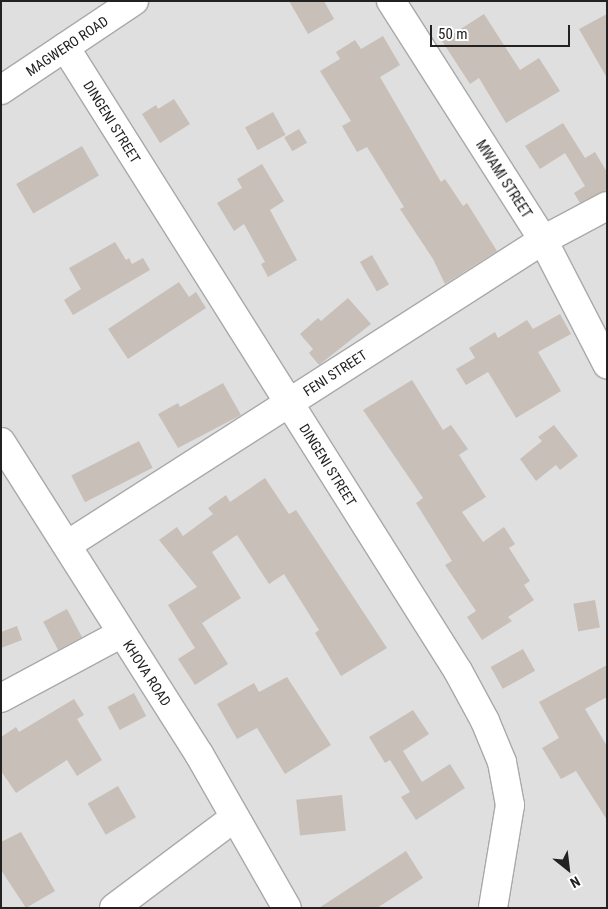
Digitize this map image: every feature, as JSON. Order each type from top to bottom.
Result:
[{"type":"street","name":"MAGWERO ROAD","points":[[1,90],[134,1]]},
{"type":"street","name":"MWAMI STREET","points":[[391,1],[543,240],[607,364]]},
{"type":"street","name":"DINGENI STREET","points":[[65,47],[458,671],[485,721],[499,754],[509,787],[510,805],[493,908]]},
{"type":"street","name":"FENI STREET","points":[[67,545],[543,240],[607,206]]},
{"type":"street","name":"KHOVA ROAD","points":[[1,442],[122,633],[287,908]]},
{"type":"street","points":[[1,698],[122,633]]},
{"type":"street","points":[[114,908],[234,817]]},
{"type":"shaded area","points":[[1,1],[135,1],[1,90]]},
{"type":"shaded area","points":[[149,1],[607,1],[607,908],[1,908],[1,101]]},
{"type":"building","points":[[289,1],[324,1],[334,19],[308,34]]},
{"type":"building","points":[[484,14],[520,70],[539,58],[560,91],[506,123],[479,78],[470,84],[442,41]]},
{"type":"building","points":[[607,14],[607,78],[579,29]]},
{"type":"building","points":[[383,36],[400,65],[380,77],[441,182],[445,179],[463,206],[467,203],[497,251],[445,284],[433,259],[400,209],[404,207],[367,147],[357,152],[342,126],[351,121],[320,71],[340,59],[336,52],[355,40],[361,49]]},
{"type":"building","points":[[174,99],[190,124],[160,143],[142,114],[156,105],[158,109]]},
{"type":"building","points":[[273,112],[286,135],[258,150],[245,128]]},
{"type":"building","points":[[563,123],[585,158],[595,152],[607,172],[607,190],[580,203],[574,193],[585,186],[565,153],[540,169],[525,146]]},
{"type":"building","points":[[299,129],[307,143],[292,151],[284,138]]},
{"type":"building","points":[[82,146],[99,175],[33,213],[16,184]]},
{"type":"building","points":[[262,164],[284,201],[270,210],[297,260],[268,277],[261,264],[265,262],[244,224],[234,231],[217,203],[242,188],[237,179]]},
{"type":"building","points":[[115,242],[126,260],[129,258],[132,264],[143,258],[150,270],[73,315],[64,300],[81,289],[69,268]]},
{"type":"building","points":[[372,255],[389,284],[377,291],[360,262]]},
{"type":"building","points":[[179,282],[189,297],[196,292],[206,308],[128,359],[108,329]]},
{"type":"building","points":[[348,298],[371,324],[319,365],[309,353],[313,349],[300,334],[318,318],[321,321]]},
{"type":"building","points":[[560,314],[571,334],[538,352],[561,391],[516,418],[488,372],[466,385],[456,369],[475,358],[469,348],[495,332],[498,338],[527,320],[533,329]]},
{"type":"building","points":[[412,380],[443,430],[451,425],[468,449],[459,455],[486,497],[462,512],[483,542],[504,527],[515,544],[509,548],[530,581],[524,585],[534,600],[508,617],[512,621],[482,640],[467,617],[476,611],[445,565],[452,561],[416,503],[423,498],[363,410]]},
{"type":"building","points":[[223,383],[241,415],[178,448],[158,414],[178,403],[180,407]]},
{"type":"building","points":[[554,425],[578,456],[560,470],[556,465],[536,481],[520,459],[542,441],[538,437]]},
{"type":"building","points":[[139,441],[153,468],[85,502],[71,476]]},
{"type":"building","points":[[265,478],[289,514],[296,510],[387,648],[341,676],[315,633],[319,630],[284,574],[269,584],[237,535],[212,552],[241,598],[202,623],[228,664],[195,685],[178,659],[195,648],[168,605],[197,587],[159,540],[177,527],[183,536],[213,514],[208,508],[226,495],[230,502]]},
{"type":"building","points":[[595,600],[600,628],[578,631],[573,604]]},
{"type":"building","points":[[67,609],[82,637],[58,650],[43,622]]},
{"type":"building","points":[[17,626],[22,640],[1,648],[1,632]]},
{"type":"building","points":[[523,649],[535,671],[503,689],[491,667]]},
{"type":"building","points":[[607,665],[607,697],[585,709],[607,746],[607,820],[576,771],[561,779],[542,748],[559,738],[539,702]]},
{"type":"building","points":[[287,677],[331,745],[285,774],[257,728],[237,739],[217,704],[254,683],[259,692]]},
{"type":"building","points":[[134,693],[146,716],[120,730],[108,707]]},
{"type":"building","points":[[74,699],[84,715],[77,719],[102,760],[77,776],[67,760],[16,793],[1,771],[1,737],[16,727],[19,732]]},
{"type":"building","points":[[413,710],[429,734],[403,751],[422,782],[450,764],[465,788],[416,820],[401,797],[410,792],[390,760],[385,763],[369,737]]},
{"type":"building","points":[[118,786],[136,817],[106,835],[88,804]]},
{"type":"building","points":[[342,795],[346,831],[300,836],[296,800]]},
{"type":"building","points":[[21,832],[55,891],[26,908],[1,870],[1,842]]},
{"type":"building","points":[[406,851],[423,878],[377,908],[319,908]]}]
